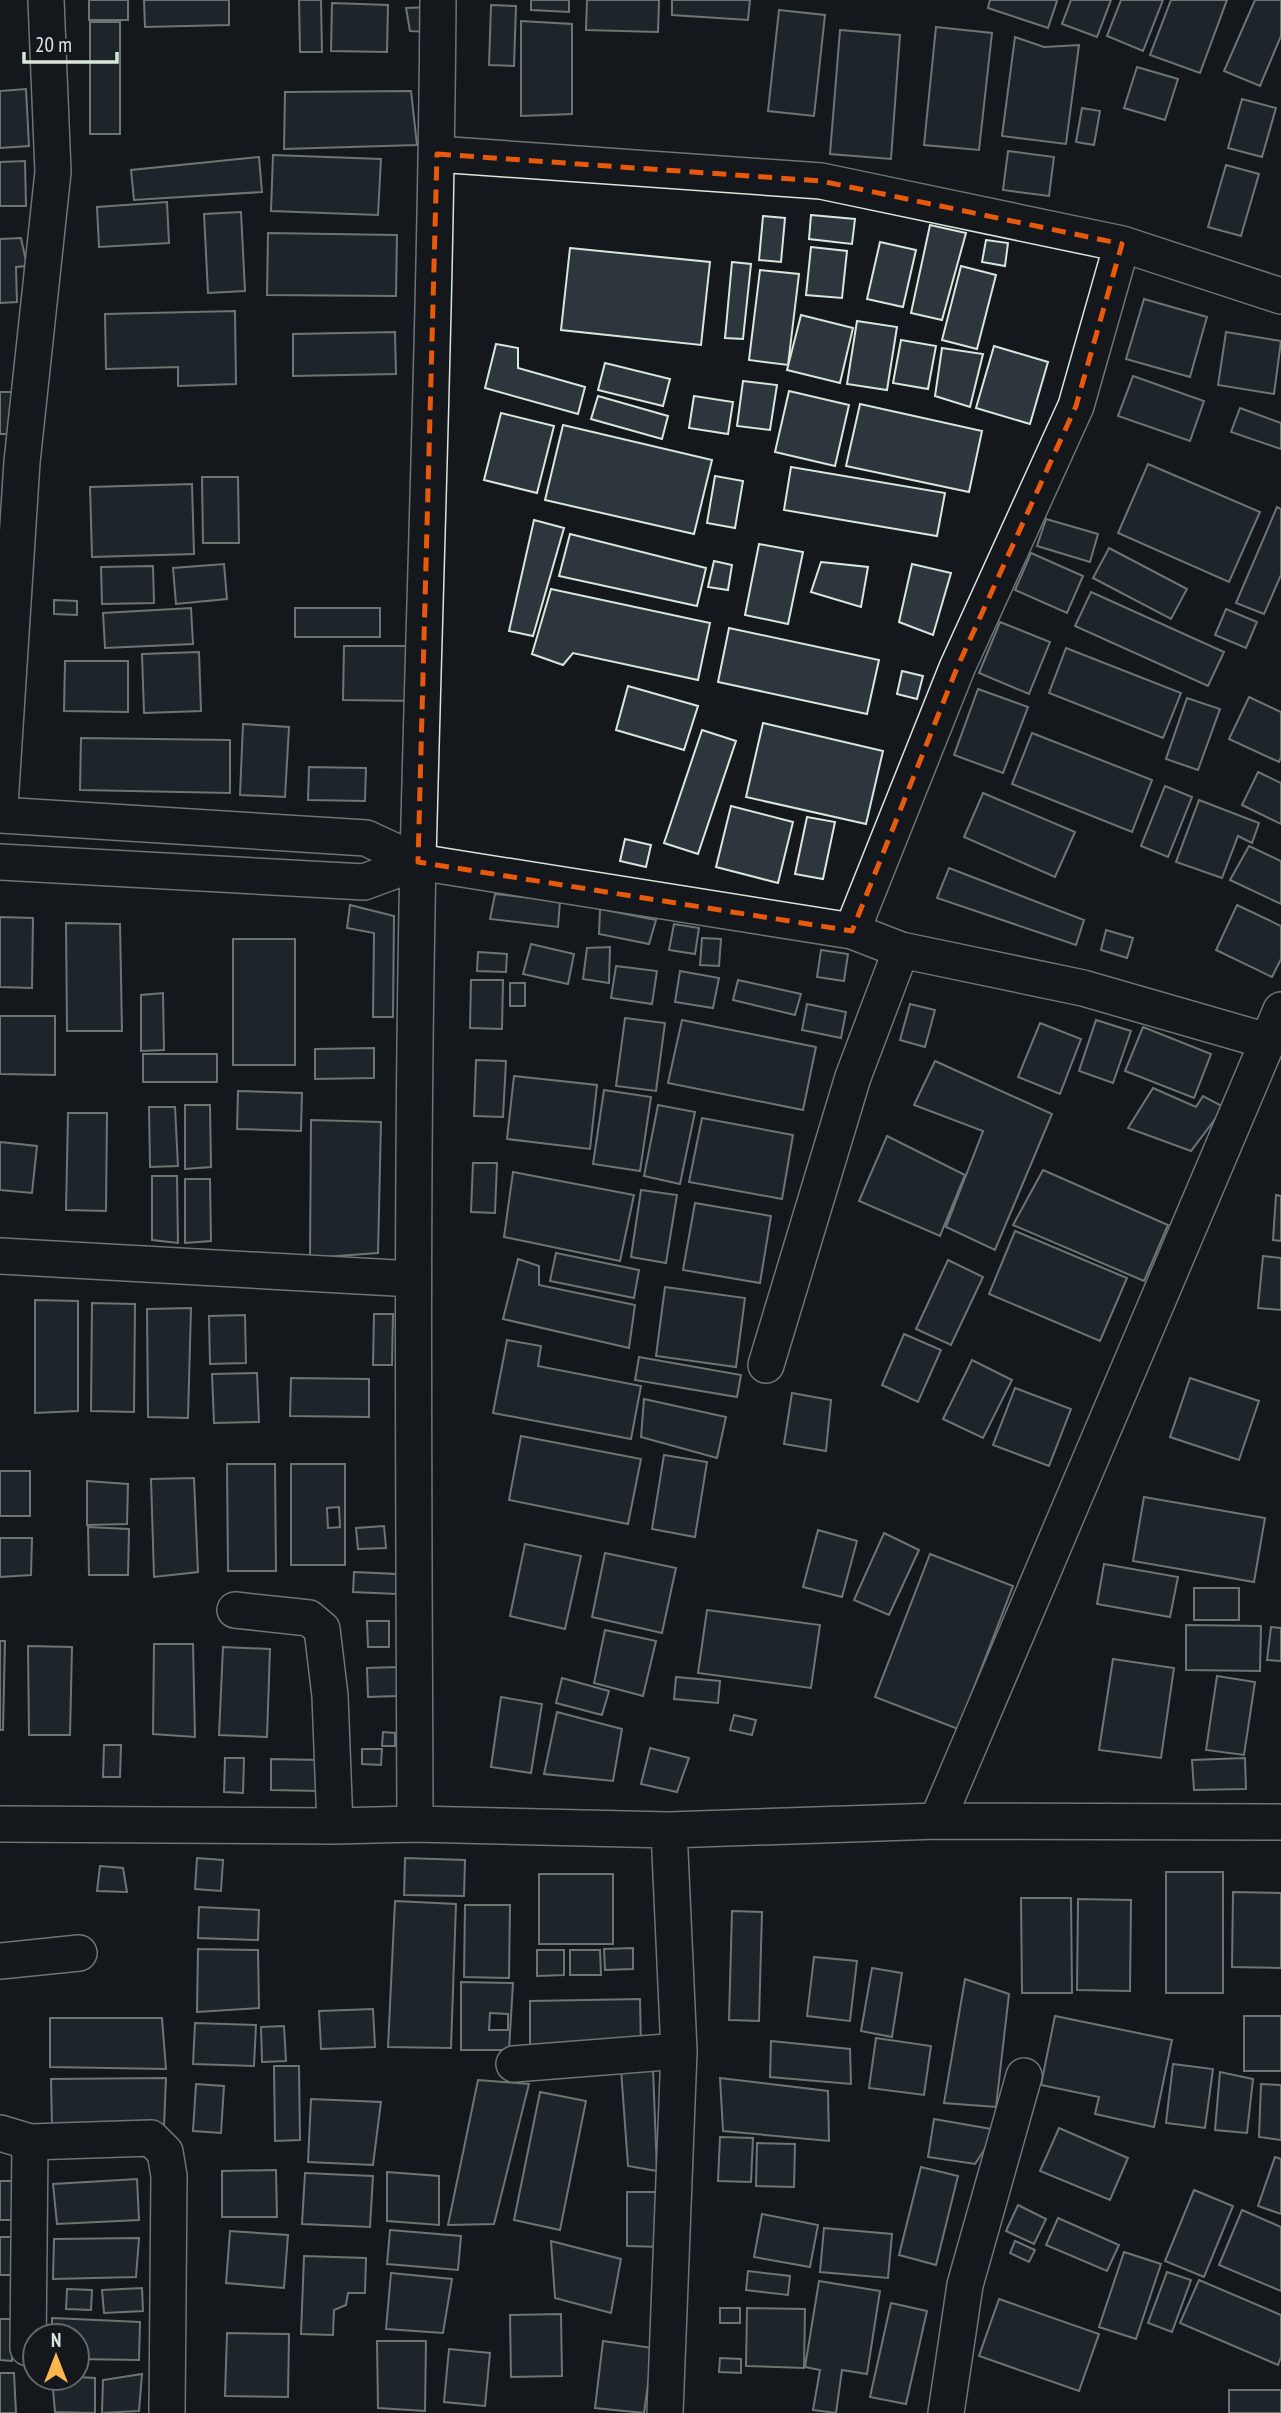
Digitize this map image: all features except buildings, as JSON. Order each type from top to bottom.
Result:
[{"type":"street","points":[[0,806],[22,462],[53,172],[46,0]]},
{"type":"street","points":[[415,1824],[413,1279],[418,862],[437,154],[438,0]]},
{"type":"street","points":[[437,154],[821,181],[1122,244],[1281,296]]},
{"type":"street","points":[[852,931],[957,668],[1076,406],[1122,244]]},
{"type":"street","points":[[0,815],[366,838],[418,862],[852,931],[901,950],[1083,988],[1267,1041]]},
{"type":"street","points":[[0,862],[364,882],[418,862]]},
{"type":"street","points":[[766,1365],[853,1077],[901,950]]},
{"type":"street","points":[[937,1821],[1281,1010]]},
{"type":"street","points":[[0,1256],[413,1279]]},
{"type":"street","points":[[235,1610],[309,1618],[322,1629],[330,1696],[335,1826]]},
{"type":"street","points":[[0,1824],[415,1824],[669,1830],[937,1821],[1281,1822]]},
{"type":"street","points":[[665,2413],[679,2051],[669,1830]]},
{"type":"street","points":[[0,1961],[79,1952]]},
{"type":"street","points":[[514,2064],[679,2051]]},
{"type":"street","points":[[946,2413],[965,2285],[1024,2076]]},
{"type":"street","points":[[26,2322],[15,2137],[151,2138],[165,2152],[169,2176],[167,2413]]},
{"type":"highlighted area","points":[[437,154],[821,181],[1122,244],[1076,406],[957,668],[852,931],[418,862]]}]
